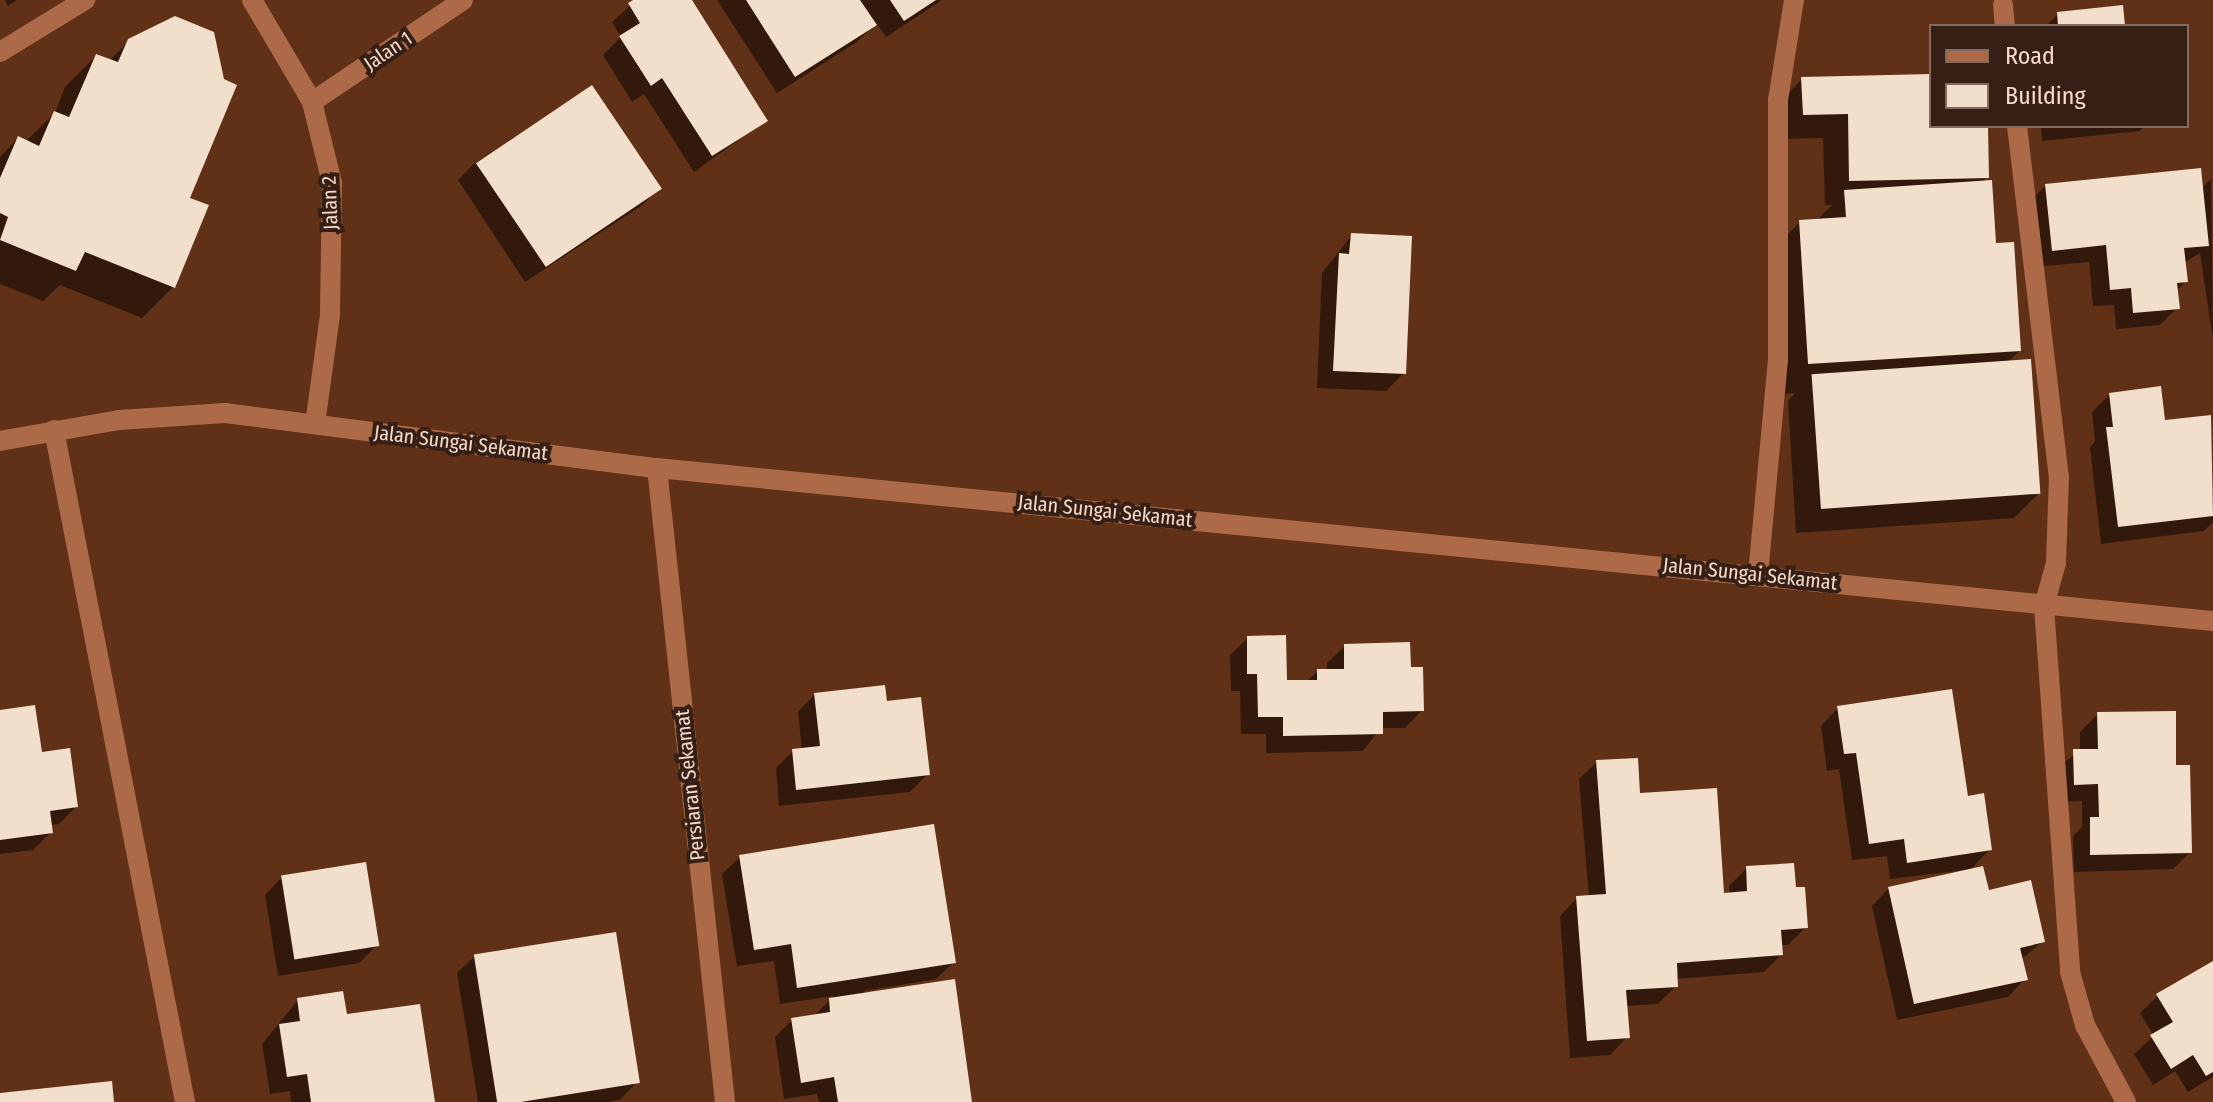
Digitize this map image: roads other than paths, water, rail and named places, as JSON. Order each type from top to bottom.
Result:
[{"type":"street","points":[[0,52],[85,0]]},
{"type":"street","name":"Jalan 2","points":[[252,0],[312,102],[332,183],[330,315],[315,424]]},
{"type":"street","name":"Jalan 1","points":[[312,102],[463,0]]},
{"type":"street","points":[[1758,575],[1778,359],[1778,100],[1794,0]]},
{"type":"street","points":[[2003,5],[2005,24]]},
{"type":"street","points":[[2017,128],[2059,476],[2056,563],[2044,606],[2070,972],[2085,1025],[2126,1102]]},
{"type":"street","name":"Jalan Sungai Sekamat","points":[[0,441],[54,430],[225,413],[657,468],[2213,621]]},
{"type":"street","points":[[54,430],[185,1102]]},
{"type":"street","name":"Persiaran Sekamat","points":[[657,468],[725,1102]]}]
